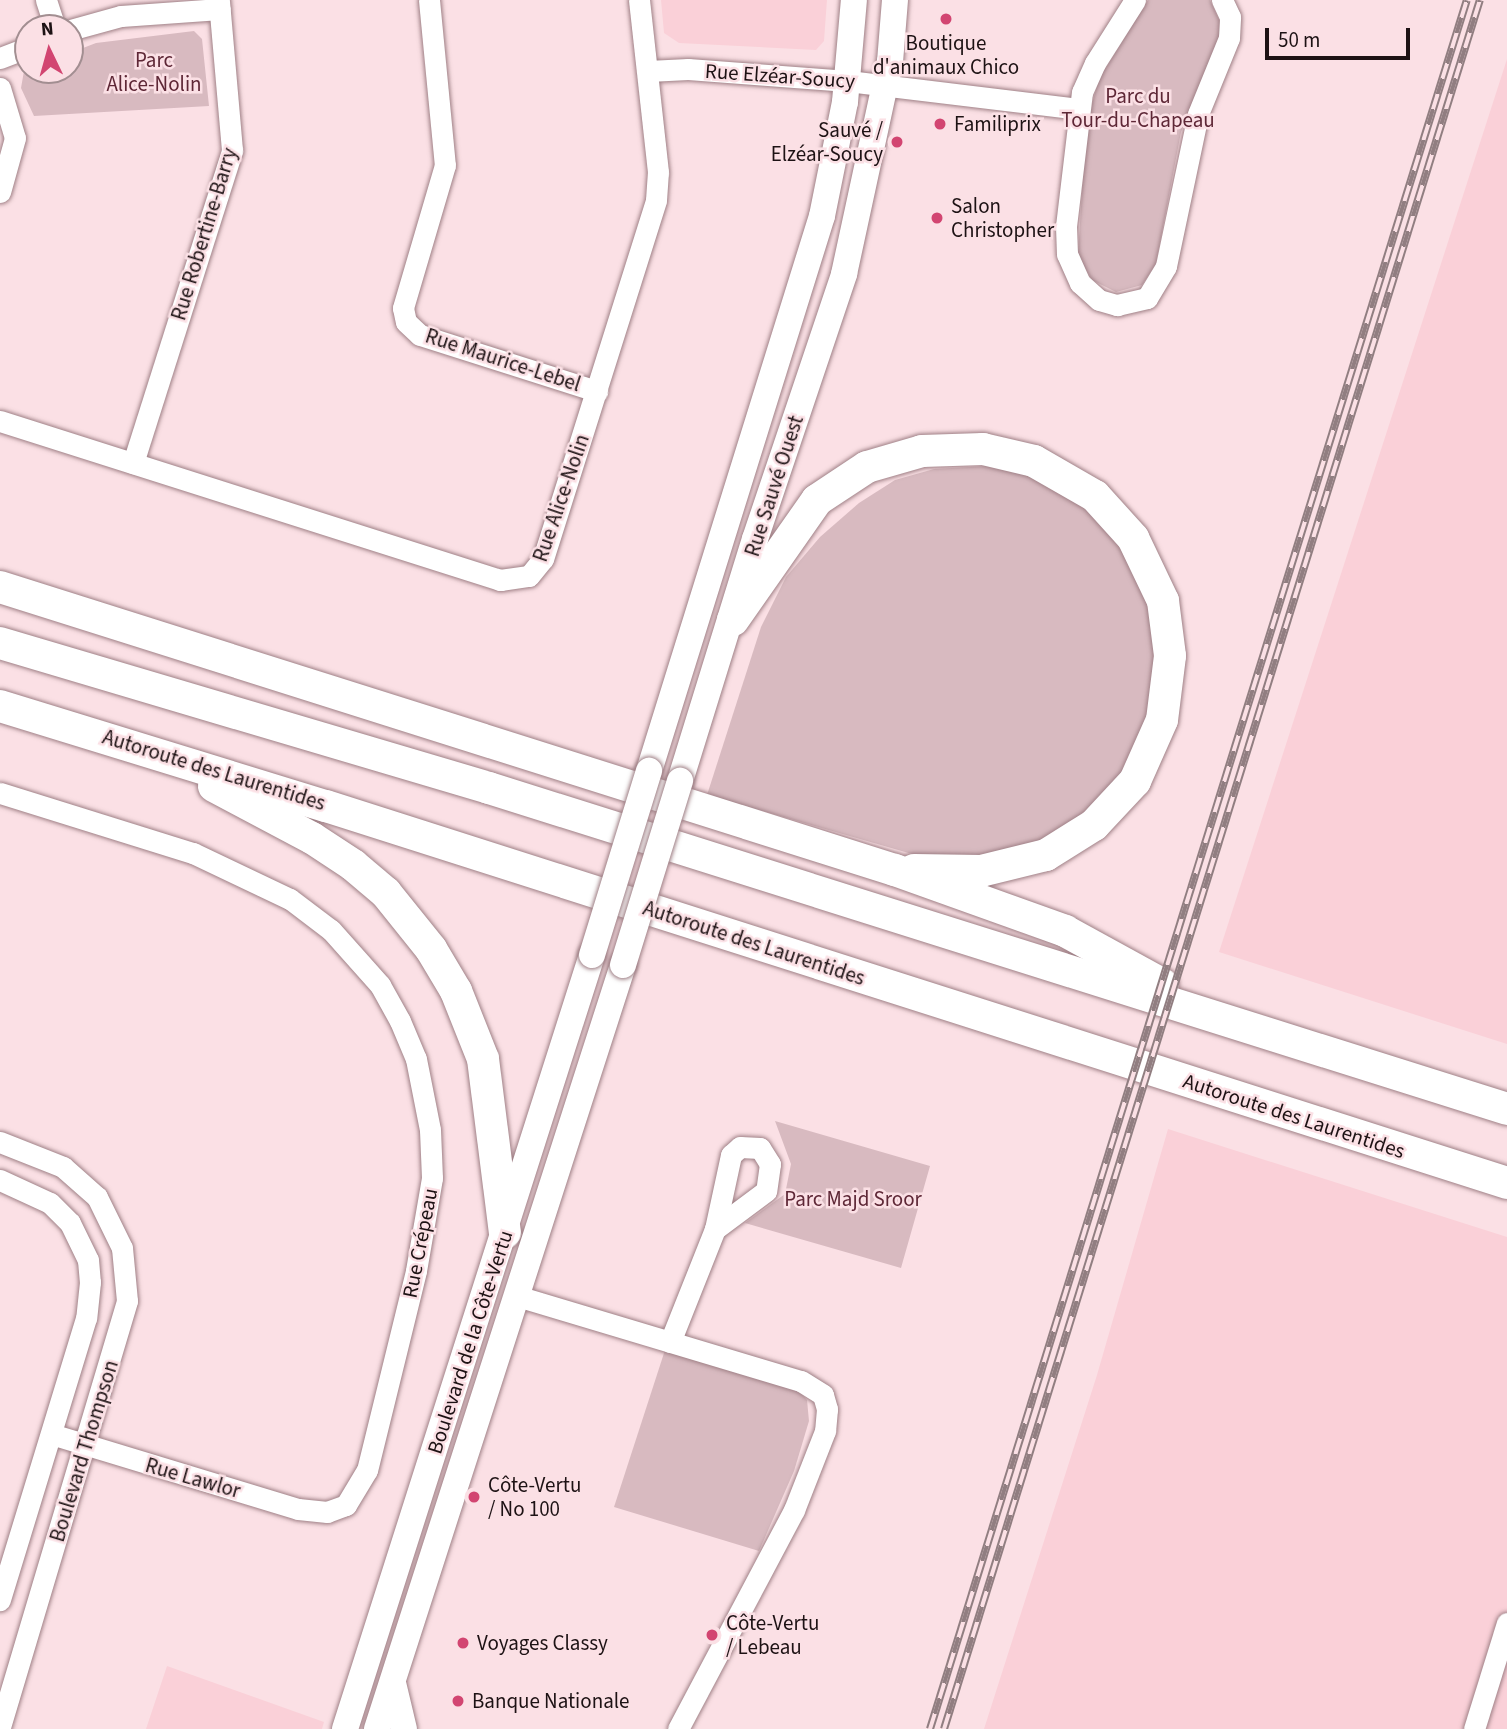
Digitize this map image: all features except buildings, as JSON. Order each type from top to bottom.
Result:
[{"type":"highway","points":[[733,620],[817,500],[867,467],[922,451],[983,449],[1049,468],[1095,496],[1143,552],[1163,601],[1170,638],[1170,678],[1156,740],[1125,794],[1084,833],[1031,860],[967,872],[895,870]]},
{"type":"highway","points":[[0,587],[895,870],[1065,931],[1225,1019]]},
{"type":"highway","points":[[0,598],[57,607]]},
{"type":"highway","points":[[0,643],[489,788],[1507,1109]]},
{"type":"highway","name":"Autoroute des Laurentides","points":[[0,706],[142,747],[1507,1183]]},
{"type":"highway","points":[[142,747],[333,851],[386,893],[431,949],[456,991],[483,1059],[505,1233]]},
{"type":"main road","name":"Rue Sauvé Ouest","points":[[592,955],[813,249],[848,81],[854,0]]},
{"type":"main road","name":"Rue Sauvé Ouest","points":[[623,965],[733,620],[755,539],[844,274],[884,84],[895,0]]},
{"type":"main road","name":"Boulevard de la Côte-Vertu","points":[[345,1729],[592,955]]},
{"type":"main road","name":"Boulevard de la Côte-Vertu","points":[[377,1729],[623,965]]},
{"type":"main road","points":[[393,1681],[404,1729]]},
{"type":"street","name":"Rue Maurice-Lebel","points":[[429,0],[444,165],[403,308],[406,322],[420,335],[597,391]]},
{"type":"street","name":"Rue Alice-Nolin","points":[[0,421],[500,580],[518,581],[534,573],[543,559],[656,200],[648,71],[639,0]]},
{"type":"street","points":[[1135,0],[1091,69],[1078,109],[1066,244],[1075,275],[1090,293],[1107,303],[1127,305],[1147,299],[1162,278],[1198,114],[1229,38],[1230,17],[1222,0]]},
{"type":"street","points":[[84,26],[121,16],[219,4]]},
{"type":"street","name":"Rue Robertine-Barry","points":[[132,463],[232,150],[219,4]]},
{"type":"street","name":"Rue Elzéar-Soucy","points":[[648,71],[688,69],[884,84],[1078,109]]},
{"type":"street","points":[[0,88],[15,138],[0,192]]},
{"type":"street","name":"Rue Crépeau","points":[[0,793],[193,853],[290,899],[359,957],[400,1021],[425,1095],[432,1161],[429,1210],[367,1469],[354,1497],[337,1510]]},
{"type":"street","name":"Boulevard Thompson","points":[[0,1142],[39,1155],[83,1182],[117,1230],[126,1266],[127,1301],[87,1447],[0,1726]]},
{"type":"street","name":"Boulevard Thompson","points":[[0,1180],[50,1203],[70,1223],[89,1260],[90,1301],[0,1600]]},
{"type":"street","points":[[670,1342],[715,1229]]},
{"type":"street","points":[[517,1296],[801,1381],[822,1395],[827,1409],[825,1431],[793,1510],[678,1729]]},
{"type":"street","name":"Rue Lawlor","points":[[51,1434],[298,1509],[337,1510]]},
{"type":"street","points":[[1474,1729],[1507,1623]]},
{"type":"shaded area","points":[[661,0],[827,0],[824,41],[816,50],[679,43],[664,33]]},
{"type":"shaded area","points":[[1507,59],[1507,1044],[1219,952]]},
{"type":"shaded area","points":[[1168,1129],[1507,1237],[1507,1729],[984,1729],[1097,1375]]},
{"type":"shaded area","points":[[167,1666],[324,1722],[322,1729],[146,1729]]},
{"type":"green space","name":"Parc du Tour-du-Chapeau","points":[[1148,0],[1210,0],[1221,24],[1218,44],[1181,132],[1156,264],[1142,285],[1116,292],[1092,280],[1078,256],[1086,125],[1099,79]]},
{"type":"green space","name":"Parc Alice-Nolin","points":[[194,31],[202,39],[209,106],[34,116],[22,84],[84,84],[84,48],[96,43]]},
{"type":"green space","points":[[988,466],[1034,475],[1112,517],[1155,596],[1160,689],[1131,769],[1101,803],[1045,842],[973,861],[919,856],[707,795],[761,627],[786,577],[820,537],[859,503],[895,480],[934,469]]},
{"type":"green space","name":"Parc Majd Sroor","points":[[775,1121],[930,1166],[901,1268],[745,1223],[785,1194],[791,1164]]},
{"type":"green space","points":[[665,1350],[796,1388],[807,1400],[809,1421],[794,1471],[759,1551],[614,1507]]},
{"type":"railway","points":[[930,1729],[1467,0]]},
{"type":"railway","points":[[944,1729],[1480,0]]},
{"type":"place","name":"Boutique d'animaux Chico","points":[[946,19]]},
{"type":"place","name":"Familiprix","points":[[940,124]]},
{"type":"place","name":"Sauvé / Elzéar-Soucy","points":[[897,142]]},
{"type":"place","name":"Salon Christopher","points":[[937,218]]},
{"type":"place","name":"Côte-Vertu / No 100","points":[[474,1497]]},
{"type":"place","name":"Côte-Vertu / Lebeau","points":[[712,1635]]},
{"type":"place","name":"Voyages Classy","points":[[463,1643]]},
{"type":"place","name":"Banque Nationale","points":[[458,1701]]}]
